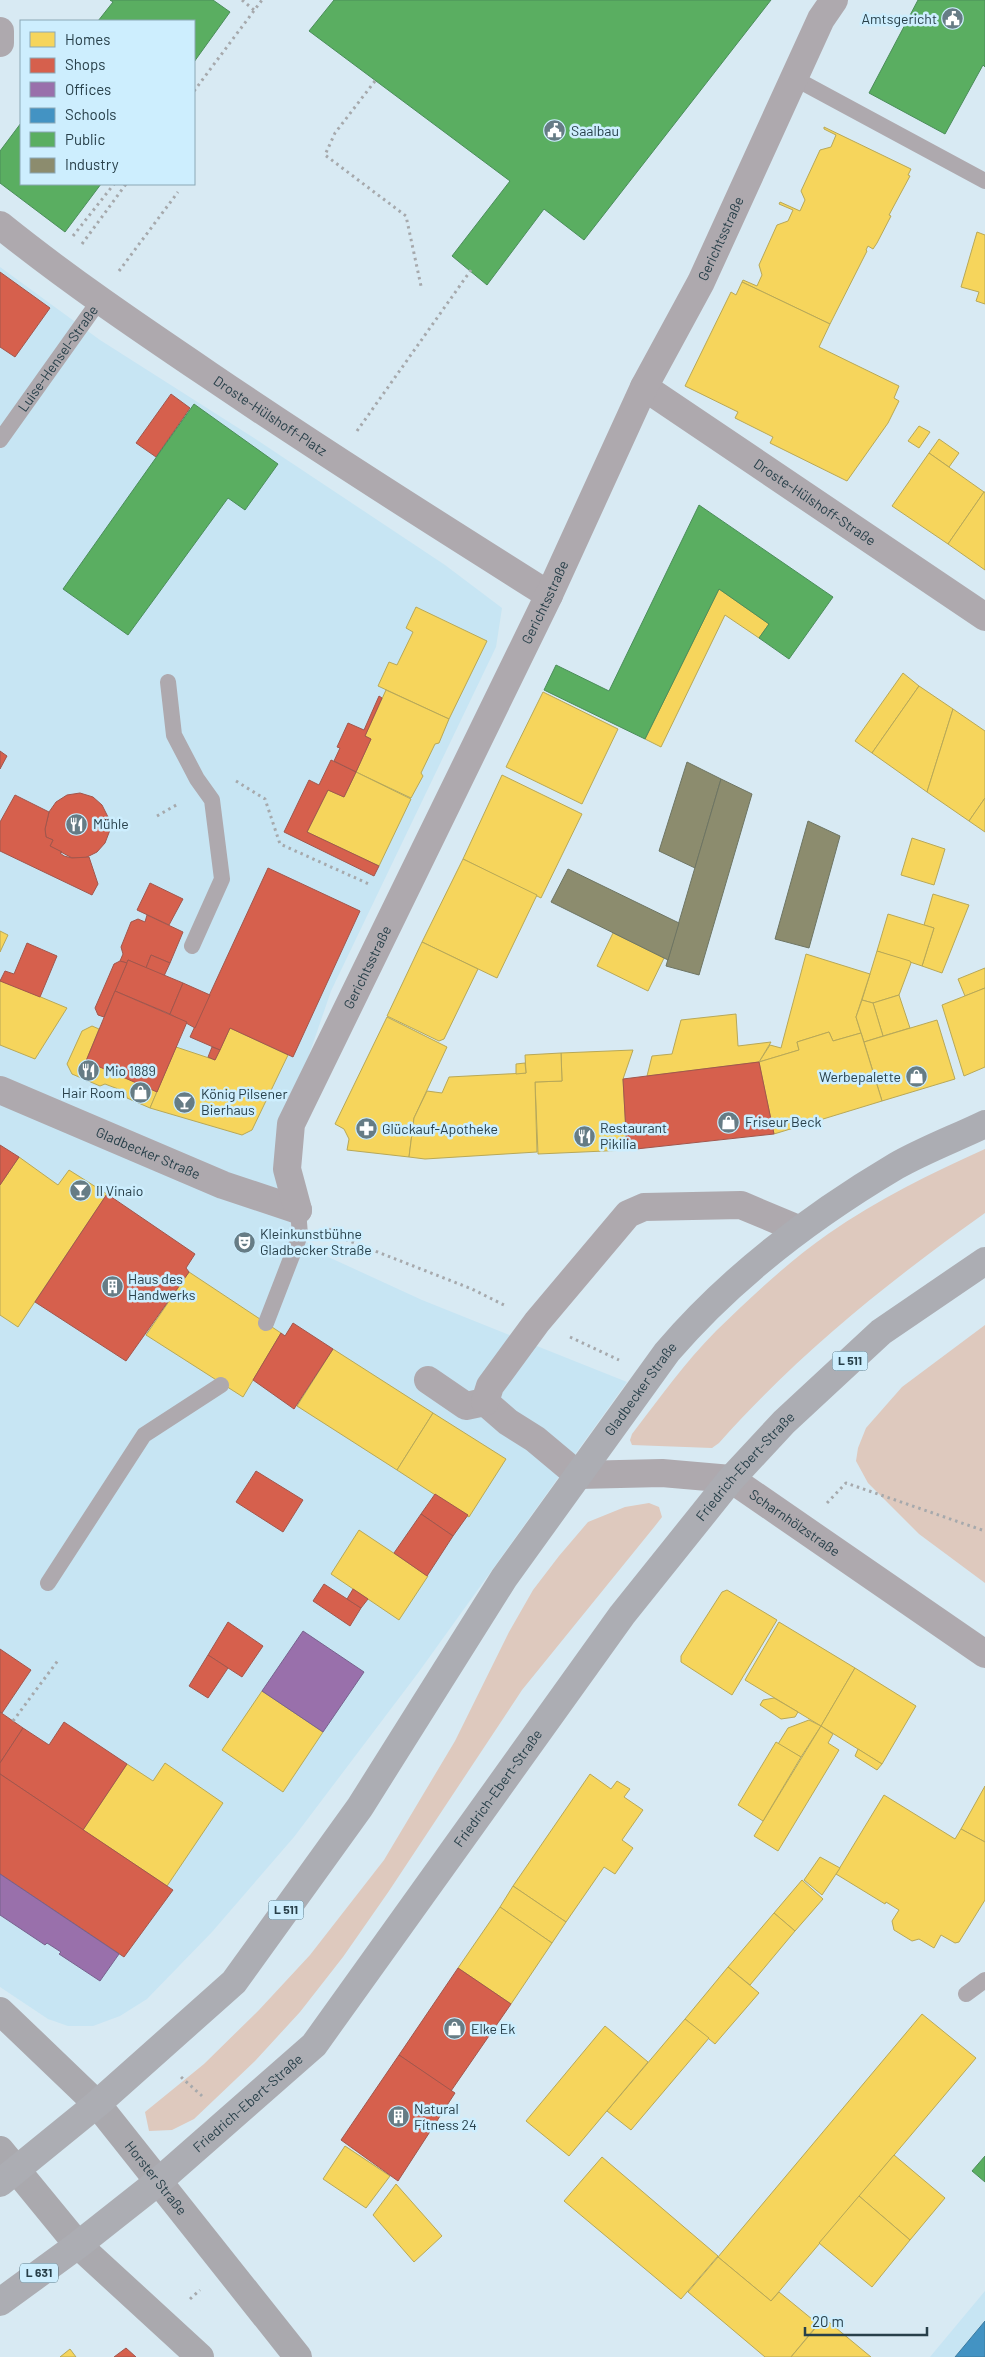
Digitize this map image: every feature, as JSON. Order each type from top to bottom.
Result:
[{"type":"main road","name":"Gladbecker Straße","points":[[578,1476],[651,1375],[682,1336],[732,1283],[798,1229],[897,1166],[985,1124]]},
{"type":"main road","name":"Friedrich-Ebert-Straße","points":[[0,2302],[78,2245],[159,2181],[314,2045],[622,1615],[731,1479],[784,1422],[881,1332],[985,1261]]},
{"type":"main road","name":"L 511","points":[[78,2245],[6,2168],[97,2104],[234,1982],[360,1807],[504,1578],[578,1476]]},
{"type":"main road","name":"Horster Straße","points":[[0,2011],[97,2104],[298,2357]]},
{"type":"main road","points":[[78,2245],[200,2357]]},
{"type":"street","name":"Gerichtsstraße","points":[[298,1210],[287,1168],[291,1124],[549,595],[644,387],[701,282],[794,78],[822,19],[834,0]]},
{"type":"street","points":[[0,31],[0,43]]},
{"type":"street","name":"Droste-Hülshoff-Platz","points":[[0,226],[99,301],[335,460],[549,595]]},
{"type":"street","name":"Droste-Hülshoff-Straße","points":[[644,387],[985,617]]},
{"type":"street","name":"Gladbecker Straße","points":[[0,1090],[223,1185],[298,1210]]},
{"type":"street","points":[[484,1402],[490,1386],[537,1322],[628,1214],[639,1197],[740,1205],[798,1229]]},
{"type":"street","points":[[428,1380],[466,1406],[484,1402]]},
{"type":"street","points":[[484,1402],[508,1422],[535,1439],[578,1476],[662,1473],[731,1479]]},
{"type":"street","name":"Scharnhölzstraße","points":[[731,1479],[802,1530],[985,1654]]},
{"type":"lane","points":[[794,78],[985,180]]},
{"type":"lane","name":"Luise-Hensel-Straße","points":[[0,440],[99,301]]},
{"type":"lane","points":[[168,682],[174,735],[197,779],[212,800],[222,879],[192,946]]},
{"type":"lane","points":[[266,1323],[300,1235],[298,1210]]},
{"type":"lane","points":[[48,1583],[144,1435],[221,1385]]},
{"type":"lane","points":[[966,1994],[985,1980]]},
{"type":"path","points":[[242,0],[254,10]]},
{"type":"path","points":[[195,90],[262,0]]},
{"type":"path","points":[[375,81],[335,133],[325,156],[406,216],[421,286]]},
{"type":"path","points":[[50,265],[113,185]]},
{"type":"path","points":[[85,239],[125,185]]},
{"type":"path","points":[[120,268],[178,192]]},
{"type":"path","points":[[376,405],[471,270]]},
{"type":"path","points":[[197,779],[217,769],[265,798],[280,844],[402,899]]},
{"type":"path","points":[[157,816],[175,807]]},
{"type":"path","points":[[298,1210],[347,1240],[472,1289],[537,1322],[651,1375]]},
{"type":"path","points":[[802,1530],[846,1483],[985,1531]]},
{"type":"path","points":[[13,1721],[59,1659]]},
{"type":"path","points":[[155,2052],[228,2121]]},
{"type":"path","points":[[163,2323],[227,2266]]},
{"type":"shaded area","points":[[0,267],[100,340],[254,438],[445,565],[502,608],[496,647],[331,991],[286,1122],[291,1230],[324,1255],[422,1300],[627,1382],[418,1673],[294,1837],[212,1932],[147,1999],[120,2016],[93,2026],[68,2026],[48,2019],[0,1987]]},
{"type":"shaded area","points":[[985,1149],[985,1213],[914,1265],[845,1320],[780,1380],[719,1443],[712,1448],[632,1445],[630,1440],[632,1434],[694,1355],[729,1318],[784,1268],[828,1234],[885,1198]]},
{"type":"shaded area","points":[[985,1325],[985,1583],[919,1534],[868,1483],[856,1461],[858,1448],[866,1428],[902,1387]]},
{"type":"shaded area","points":[[649,1503],[659,1507],[662,1517],[522,1690],[389,1891],[343,1957],[300,2012],[255,2061],[194,2119],[172,2130],[149,2131],[145,2112],[204,2064],[259,2010],[310,1955],[384,1860],[455,1741],[509,1632],[533,1590],[559,1556],[588,1522],[625,1507]]},
{"type":"shaded area","points":[[985,2291],[985,2357],[930,2357]]},
{"type":"building: Homes","points":[[824,127],[911,169],[908,175],[910,176],[889,215],[891,216],[877,243],[873,249],[868,246],[830,324],[742,282],[743,280],[757,286],[762,275],[759,265],[777,225],[788,221],[793,210],[779,204],[780,202],[800,211],[805,200],[801,191],[820,150],[831,147],[836,135],[824,129]]},
{"type":"building: Homes","points":[[977,232],[985,235],[985,304],[976,301],[979,292],[961,287]]},
{"type":"building: Homes","points":[[742,282],[830,324],[819,347],[899,386],[894,398],[899,401],[888,423],[847,481],[770,443],[773,437],[735,418],[738,412],[685,386],[731,292],[736,295]]},
{"type":"building: Homes","points":[[919,426],[930,432],[919,448],[908,441]]},
{"type":"building: Homes","points":[[939,439],[959,453],[949,467],[929,453]]},
{"type":"building: Homes","points":[[929,453],[984,492],[948,544],[892,506]]},
{"type":"building: Homes","points":[[985,492],[985,570],[948,544]]},
{"type":"building: Homes","points":[[719,589],[769,624],[759,638],[725,615],[661,747],[645,739]]},
{"type":"building: Homes","points":[[416,607],[487,641],[449,719],[378,686],[389,662],[397,665],[413,632],[406,628]]},
{"type":"building: Homes","points":[[903,673],[919,686],[872,753],[855,741]]},
{"type":"building: Homes","points":[[919,686],[953,709],[927,792],[872,753]]},
{"type":"building: Homes","points":[[386,690],[449,719],[439,743],[435,744],[421,773],[423,776],[411,798],[356,772],[371,739],[365,736]]},
{"type":"building: Homes","points":[[543,692],[618,729],[582,804],[506,767]]},
{"type":"building: Homes","points":[[953,709],[985,731],[985,798],[969,821],[927,792]]},
{"type":"building: Homes","points":[[356,772],[411,799],[379,866],[307,832],[328,790],[344,797]]},
{"type":"building: Homes","points":[[502,775],[582,814],[541,898],[463,859]]},
{"type":"building: Homes","points":[[985,798],[985,832],[969,821]]},
{"type":"building: Homes","points":[[912,838],[945,849],[934,885],[901,875]]},
{"type":"building: Homes","points":[[463,859],[537,895],[497,978],[422,942]]},
{"type":"building: Homes","points":[[933,894],[969,905],[942,973],[922,966],[934,928],[924,925]]},
{"type":"building: Homes","points":[[888,914],[934,928],[922,966],[877,951]]},
{"type":"building: Homes","points":[[0,931],[8,935],[0,952]]},
{"type":"building: Homes","points":[[613,933],[664,958],[648,991],[597,966]]},
{"type":"building: Homes","points":[[422,942],[478,969],[444,1039],[439,1041],[387,1016]]},
{"type":"building: Homes","points":[[877,951],[910,961],[911,963],[899,995],[873,1003],[862,1000]]},
{"type":"building: Homes","points":[[806,954],[870,974],[856,1017],[861,1033],[833,1041],[829,1032],[797,1042],[799,1050],[759,1062],[770,1045],[781,1048]]},
{"type":"building: Homes","points":[[985,968],[985,988],[965,996],[958,979]]},
{"type":"building: Homes","points":[[0,980],[67,1008],[35,1059],[0,1045]]},
{"type":"building: Homes","points":[[985,988],[985,1067],[964,1076],[942,1005]]},
{"type":"building: Homes","points":[[899,995],[910,1028],[883,1036],[873,1003]]},
{"type":"building: Homes","points":[[862,1000],[873,1003],[883,1036],[864,1042],[856,1017]]},
{"type":"building: Homes","points":[[736,1014],[738,1046],[771,1042],[759,1062],[647,1076],[652,1056],[672,1054],[681,1020]]},
{"type":"building: Homes","points":[[387,1017],[447,1047],[414,1118],[409,1157],[347,1150],[349,1139],[344,1129],[335,1124]]},
{"type":"building: Homes","points":[[937,1020],[955,1079],[882,1101],[864,1042]]},
{"type":"building: Homes","points":[[92,1026],[99,1029],[86,1061],[154,1089],[157,1092],[150,1108],[127,1098],[126,1092],[105,1084],[100,1086],[72,1074],[67,1064],[82,1031]]},
{"type":"building: Homes","points":[[230,1028],[288,1055],[252,1130],[242,1135],[150,1108],[176,1047],[215,1060]]},
{"type":"building: Homes","points":[[829,1032],[833,1041],[861,1033],[882,1101],[774,1134],[759,1062],[799,1050],[797,1042]]},
{"type":"building: Homes","points":[[633,1050],[623,1079],[627,1150],[538,1154],[535,1082],[562,1081],[561,1053]]},
{"type":"building: Homes","points":[[561,1053],[562,1081],[535,1082],[537,1152],[425,1159],[409,1157],[414,1118],[427,1091],[442,1093],[449,1077],[526,1073],[525,1055]]},
{"type":"building: Homes","points":[[525,1063],[526,1073],[516,1074],[516,1064]]},
{"type":"building: Homes","points":[[19,1157],[58,1185],[69,1170],[107,1194],[18,1327],[0,1315],[0,1185]]},
{"type":"building: Homes","points":[[189,1272],[281,1333],[243,1397],[146,1335]]},
{"type":"building: Homes","points":[[333,1349],[433,1413],[397,1470],[297,1406]]},
{"type":"building: Homes","points":[[433,1413],[506,1459],[469,1517],[397,1470]]},
{"type":"building: Homes","points":[[359,1530],[428,1576],[399,1620],[331,1574]]},
{"type":"building: Homes","points":[[727,1590],[777,1620],[732,1695],[681,1662],[681,1656],[722,1592]]},
{"type":"building: Homes","points":[[779,1622],[855,1668],[821,1726],[745,1680]]},
{"type":"building: Homes","points":[[855,1668],[916,1706],[882,1764],[821,1726]]},
{"type":"building: Homes","points":[[262,1691],[323,1732],[283,1792],[222,1750]]},
{"type":"building: Homes","points":[[774,1698],[798,1712],[795,1717],[781,1719],[760,1705],[763,1700]]},
{"type":"building: Homes","points":[[809,1720],[821,1726],[801,1757],[778,1744],[788,1728]]},
{"type":"building: Homes","points":[[821,1726],[833,1734],[828,1743],[839,1750],[778,1851],[754,1836]]},
{"type":"building: Homes","points":[[776,1742],[801,1757],[763,1821],[738,1805]]},
{"type":"building: Homes","points":[[858,1749],[882,1764],[877,1770],[855,1756]]},
{"type":"building: Homes","points":[[165,1763],[223,1803],[167,1886],[83,1830],[127,1764],[153,1781]]},
{"type":"building: Homes","points":[[590,1774],[611,1789],[617,1781],[630,1789],[624,1797],[643,1810],[622,1840],[633,1848],[615,1874],[604,1867],[566,1922],[513,1886]]},
{"type":"building: Homes","points":[[985,1786],[985,1842],[961,1829]]},
{"type":"building: Homes","points":[[884,1795],[955,1839],[961,1829],[985,1842],[985,1900],[959,1942],[955,1943],[941,1935],[934,1948],[919,1939],[912,1941],[894,1930],[892,1921],[899,1910],[886,1902],[885,1904],[836,1874]]},
{"type":"building: Homes","points":[[820,1857],[840,1868],[822,1895],[804,1880]]},
{"type":"building: Homes","points":[[802,1880],[823,1899],[795,1931],[774,1913]]},
{"type":"building: Homes","points":[[513,1886],[566,1922],[552,1943],[500,1907]]},
{"type":"building: Homes","points":[[500,1907],[552,1943],[511,2004],[458,1968]]},
{"type":"building: Homes","points":[[774,1913],[795,1931],[750,1985],[728,1967]]},
{"type":"building: Homes","points":[[728,1967],[759,1993],[715,2044],[685,2019]]},
{"type":"building: Homes","points":[[922,2014],[976,2058],[771,2301],[718,2257]]},
{"type":"building: Homes","points":[[685,2019],[709,2038],[631,2130],[607,2111]]},
{"type":"building: Homes","points":[[605,2026],[648,2062],[569,2156],[526,2121]]},
{"type":"building: Homes","points":[[345,2146],[390,2176],[366,2208],[323,2179]]},
{"type":"building: Homes","points":[[894,2155],[945,2198],[910,2240],[859,2196]]},
{"type":"building: Homes","points":[[602,2157],[718,2256],[681,2299],[564,2201]]},
{"type":"building: Homes","points":[[396,2184],[442,2236],[414,2262],[373,2215]]},
{"type":"building: Homes","points":[[859,2196],[910,2240],[872,2287],[819,2243]]},
{"type":"building: Homes","points":[[718,2257],[771,2301],[779,2292],[818,2324],[791,2357],[765,2357],[688,2292]]},
{"type":"building: Homes","points":[[824,2318],[871,2357],[791,2357]]},
{"type":"building: Homes","points":[[70,2349],[76,2357],[60,2357]]},
{"type":"building: Shops","points":[[0,272],[50,308],[15,357],[0,347]]},
{"type":"building: Shops","points":[[171,394],[190,408],[156,457],[136,443]]},
{"type":"building: Shops","points":[[379,696],[382,698],[365,736],[371,739],[356,772],[334,761],[340,748],[337,747],[348,723],[364,730]]},
{"type":"building: Shops","points":[[0,751],[7,756],[0,769]]},
{"type":"building: Shops","points":[[331,760],[356,772],[344,797],[328,790],[307,832],[379,866],[374,876],[284,832],[309,780],[319,785]]},
{"type":"building: Shops","name":"Mühle","points":[[80,793],[93,797],[102,805],[108,817],[110,830],[105,843],[97,852],[85,858],[72,858],[50,846],[53,840],[46,837],[45,829],[49,812],[56,802],[67,795]]},
{"type":"building: Shops","points":[[15,795],[49,812],[45,829],[46,837],[53,840],[50,846],[62,852],[60,853],[64,856],[72,858],[89,857],[98,884],[92,895],[0,851],[0,822]]},
{"type":"building: Shops","points":[[268,868],[360,911],[293,1057],[230,1028],[220,1050],[190,1037]]},
{"type":"building: Shops","points":[[150,883],[183,899],[169,925],[137,910]]},
{"type":"building: Shops","points":[[147,915],[183,932],[170,963],[151,955],[146,968],[128,960],[127,963],[120,961],[123,954],[121,947],[131,922],[138,919],[145,922]]},
{"type":"building: Shops","points":[[27,943],[57,956],[40,997],[0,981],[5,971],[14,974]]},
{"type":"building: Shops","points":[[151,955],[170,963],[164,976],[146,968]]},
{"type":"building: Shops","points":[[128,960],[183,983],[170,1014],[115,991]]},
{"type":"building: Shops","points":[[120,961],[127,963],[104,1017],[98,1015],[95,1008],[114,964]]},
{"type":"building: Shops","points":[[183,983],[210,995],[195,1028],[170,1014]]},
{"type":"building: Shops","points":[[115,991],[187,1022],[157,1092],[86,1061]]},
{"type":"building: Shops","points":[[212,1047],[220,1050],[215,1060],[208,1057]]},
{"type":"building: Shops","points":[[759,1062],[774,1134],[627,1150],[623,1079]]},
{"type":"building: Shops","points":[[0,1145],[19,1157],[0,1185]]},
{"type":"building: Shops","name":"Haus des Handwerks","points":[[107,1194],[195,1254],[186,1268],[189,1272],[126,1361],[35,1302]]},
{"type":"building: Shops","points":[[293,1323],[333,1349],[294,1409],[253,1380],[281,1333],[285,1336]]},
{"type":"building: Shops","points":[[256,1471],[303,1500],[283,1532],[236,1502]]},
{"type":"building: Shops","points":[[435,1494],[468,1515],[453,1536],[421,1514]]},
{"type":"building: Shops","points":[[421,1514],[453,1536],[427,1576],[394,1553]]},
{"type":"building: Shops","points":[[324,1584],[361,1608],[350,1626],[313,1601]]},
{"type":"building: Shops","points":[[353,1589],[368,1599],[361,1608],[347,1599]]},
{"type":"building: Shops","points":[[228,1622],[263,1646],[242,1677],[208,1655]]},
{"type":"building: Shops","points":[[0,1649],[31,1670],[2,1713],[0,1712]]},
{"type":"building: Shops","points":[[208,1655],[228,1668],[208,1698],[189,1686]]},
{"type":"building: Shops","points":[[0,1712],[23,1728],[0,1763]]},
{"type":"building: Shops","points":[[64,1722],[127,1764],[83,1830],[0,1774],[0,1763],[23,1728],[49,1745]]},
{"type":"building: Shops","points":[[0,1774],[173,1890],[124,1957],[0,1874]]},
{"type":"building: Shops","name":"Elke Ek","points":[[458,1968],[511,2004],[451,2091],[399,2055]]},
{"type":"building: Shops","name":"Natural Fitness 24","points":[[399,2055],[455,2093],[398,2181],[341,2140]]},
{"type":"building: Shops","points":[[126,2348],[136,2357],[114,2357]]},
{"type":"building: Offices","points":[[303,1631],[364,1672],[323,1732],[262,1691]]},
{"type":"building: Offices","points":[[0,1874],[119,1954],[100,1981],[59,1954],[61,1952],[47,1943],[45,1945],[0,1915]]},
{"type":"building: Schools","points":[[985,2321],[985,2357],[955,2357]]},
{"type":"building: Public","points":[[110,0],[213,0],[230,12],[195,61],[195,20],[99,20],[113,2]]},
{"type":"building: Public","name":"Saalbau","points":[[334,0],[771,0],[584,240],[544,209],[487,285],[452,256],[510,181],[309,31]]},
{"type":"building: Public","points":[[918,0],[985,0],[985,67],[983,65],[945,134],[869,93]]},
{"type":"building: Public","points":[[20,124],[20,185],[100,185],[65,232],[0,183],[0,151]]},
{"type":"building: Public","points":[[194,404],[278,464],[245,510],[228,498],[128,635],[63,589]]},
{"type":"building: Public","points":[[699,505],[833,597],[789,659],[759,638],[769,624],[719,589],[645,739],[544,690],[556,665],[609,691]]},
{"type":"building: Public","points":[[985,2156],[985,2182],[972,2171]]},
{"type":"building: Industry","points":[[687,762],[721,779],[695,868],[659,851]]},
{"type":"building: Industry","points":[[721,779],[752,794],[699,975],[666,966]]},
{"type":"building: Industry","points":[[808,821],[840,836],[809,948],[775,939]]},
{"type":"building: Industry","points":[[568,869],[679,923],[668,960],[551,902]]},
{"type":"place","name":"Amtsgericht","points":[[953,19]]},
{"type":"place","name":"Saalbau","points":[[555,131]]},
{"type":"place","name":"Mühle","points":[[77,824]]},
{"type":"place","name":"Mio 1889","points":[[89,1071]]},
{"type":"place","name":"Werbepalette","points":[[917,1077]]},
{"type":"place","name":"Hair Room","points":[[141,1093]]},
{"type":"place","name":"König Pilsener Bierhaus","points":[[185,1102]]},
{"type":"place","name":"Friseur Beck","points":[[729,1122]]},
{"type":"place","name":"Glückauf-Apotheke","points":[[366,1129]]},
{"type":"place","name":"Restaurant Pikilia","points":[[584,1136]]},
{"type":"place","name":"Il Vinaio","points":[[80,1191]]},
{"type":"place","name":"Kleinkunstbühne Gladbecker Straße","points":[[244,1242]]},
{"type":"place","name":"Haus des Handwerks","points":[[112,1287]]},
{"type":"place","name":"Elke Ek","points":[[455,2029]]},
{"type":"place","name":"Natural Fitness 24","points":[[398,2117]]}]
